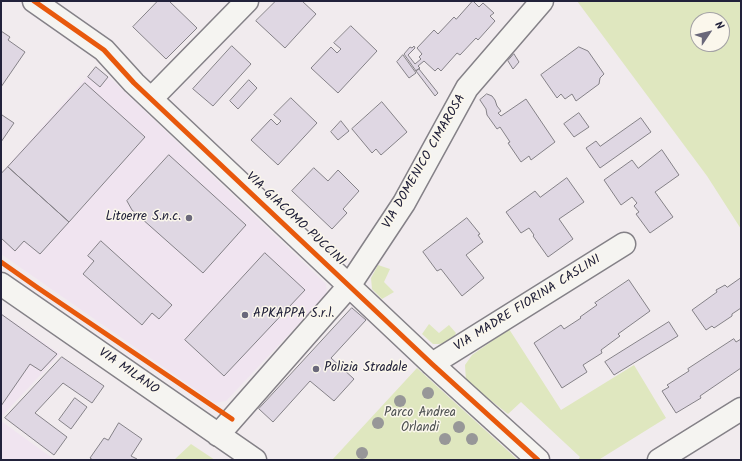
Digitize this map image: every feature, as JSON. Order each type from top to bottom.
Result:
[{"type":"street","name":"VIA GIACOMO PUCCINI","points":[[34,1],[104,50],[134,83],[432,364],[538,460]]},
{"type":"street","points":[[151,99],[247,1]]},
{"type":"street","name":"VIA DOMENICO CIMAROSA","points":[[218,435],[349,286],[404,203],[467,88],[542,1]]},
{"type":"street","name":"VIA MADRE FIORINA CASLINI","points":[[432,364],[624,244]]},
{"type":"street","name":"VIA MILANO","points":[[1,284],[255,460]]},
{"type":"street","points":[[658,460],[741,409]]},
{"type":"shaded area","points":[[96,67],[109,77],[326,284],[327,294],[226,401],[215,403],[1,254],[1,173]]},
{"type":"shaded area","points":[[1,313],[60,354],[1,417]]},
{"type":"shaded area","points":[[1,421],[55,460],[1,460]]},
{"type":"green space","points":[[577,1],[741,1],[741,229],[707,176]]},
{"type":"green space","points":[[378,265],[390,269],[384,282],[394,292],[382,299],[372,289],[371,278]]},
{"type":"green space","points":[[429,324],[439,333],[449,325],[456,333],[446,343],[433,344],[422,334]]},
{"type":"green space","points":[[509,329],[561,410],[634,365],[666,418],[600,460],[578,460],[580,457],[521,402],[508,414],[466,381],[465,365],[472,355]]},
{"type":"green space","name":"Parco Andrea Orlandi","points":[[417,368],[518,460],[332,460]]},
{"type":"green space","points":[[191,444],[215,460],[174,460]]},
{"type":"building","points":[[158,1],[169,1],[197,28],[166,59],[133,27]]},
{"type":"building","points":[[276,1],[302,1],[316,14],[285,48],[256,21]]},
{"type":"building","points":[[473,1],[479,7],[483,3],[494,13],[490,16],[495,21],[478,40],[476,38],[460,55],[457,53],[441,71],[438,68],[435,71],[424,61],[418,66],[420,68],[416,71],[404,54],[410,47],[412,48],[414,46],[415,48],[408,55],[415,64],[421,59],[419,57],[422,54],[417,48],[434,30],[438,34],[454,17],[456,19]]},
{"type":"building","points":[[351,26],[377,51],[338,93],[311,68],[331,47],[337,53],[341,49],[334,43]]},
{"type":"building","points":[[1,31],[10,37],[8,40],[25,52],[1,87]]},
{"type":"building","points":[[232,46],[251,64],[213,106],[193,89]]},
{"type":"building","points":[[579,47],[588,51],[604,74],[600,78],[599,84],[576,101],[572,94],[565,99],[561,94],[557,98],[541,75]]},
{"type":"building","points":[[514,54],[519,62],[513,69],[508,61]]},
{"type":"building","points":[[403,55],[416,73],[409,78],[397,62]]},
{"type":"building","points":[[96,67],[108,77],[100,87],[88,77]]},
{"type":"building","points":[[419,69],[438,93],[435,96],[416,71]]},
{"type":"building","points":[[249,80],[257,88],[238,109],[230,101]]},
{"type":"building","points":[[85,83],[145,137],[69,222],[8,167]]},
{"type":"building","points":[[487,94],[492,96],[495,100],[501,111],[498,113],[501,116],[526,99],[555,142],[531,160],[529,156],[521,162],[508,143],[510,142],[500,127],[497,129],[487,115],[486,109],[480,100]]},
{"type":"building","points":[[291,98],[317,123],[278,165],[251,140],[271,119],[277,125],[281,121],[274,115]]},
{"type":"building","points":[[382,102],[407,132],[381,155],[376,149],[372,153],[352,129]]},
{"type":"building","points":[[579,113],[589,127],[574,137],[564,124]]},
{"type":"building","points":[[2,115],[14,123],[1,142],[1,117]]},
{"type":"building","points":[[641,118],[651,132],[600,168],[586,148],[596,141],[600,146]]},
{"type":"building","points":[[341,121],[349,131],[338,140],[331,132]]},
{"type":"building","points":[[662,150],[679,175],[655,192],[673,217],[650,233],[636,214],[639,212],[634,206],[637,203],[632,197],[621,205],[604,180],[632,160],[638,168]]},
{"type":"building","name":"Litoerre S.n.c.","points":[[169,155],[246,225],[203,273],[132,210],[127,201]]},
{"type":"building","points":[[8,167],[69,222],[40,254],[24,241],[15,251],[1,238],[1,174]]},
{"type":"building","points":[[314,168],[328,181],[338,170],[359,191],[343,209],[347,213],[332,229],[292,191]]},
{"type":"building","points":[[567,178],[584,202],[559,219],[573,239],[548,257],[529,228],[521,233],[506,212],[535,191],[540,197]]},
{"type":"building","points":[[467,218],[480,234],[478,235],[483,242],[466,255],[484,278],[462,296],[441,269],[437,271],[423,252]]},
{"type":"building","name":"Litoerre S.n.c.","points":[[101,241],[172,305],[159,319],[152,313],[142,325],[83,274],[94,261],[88,256]]},
{"type":"building","name":"APKAPPA S.r.l.","points":[[265,253],[305,290],[224,376],[185,340]]},
{"type":"building","points":[[741,278],[741,308],[714,328],[712,326],[706,330],[692,310],[717,292],[716,290],[725,285],[727,287]]},
{"type":"building","points":[[629,280],[650,311],[618,334],[620,336],[601,350],[602,353],[583,365],[587,372],[562,388],[534,343],[561,325],[564,329],[581,318],[580,317],[597,305],[595,303]]},
{"type":"building","points":[[352,308],[366,320],[331,358],[354,379],[334,401],[310,381],[273,422],[259,409]]},
{"type":"building","points":[[1,314],[57,354],[41,371],[30,364],[1,406]]},
{"type":"building","points":[[669,322],[678,336],[614,375],[605,362]]},
{"type":"building","points":[[734,339],[736,342],[741,339],[741,368],[700,396],[701,398],[676,413],[662,391],[669,387],[667,385],[689,371],[688,369]]},
{"type":"building","points":[[62,357],[104,386],[92,403],[63,383],[35,413],[67,437],[54,455],[5,418]]},
{"type":"building","points":[[75,398],[87,407],[71,429],[59,420]]},
{"type":"building","points":[[119,423],[142,439],[131,456],[137,459],[93,460],[90,458],[104,438],[108,440]]},
{"type":"cycle path","points":[[34,1],[104,50],[134,83],[432,364],[538,460]]},
{"type":"cycle path","points":[[1,262],[232,419]]},
{"type":"place","name":"Litoerre S.n.c.","points":[[189,218]]},
{"type":"place","name":"APKAPPA S.r.l.","points":[[245,315]]},
{"type":"place","name":"Polizia Stradale","points":[[316,369]]}]
